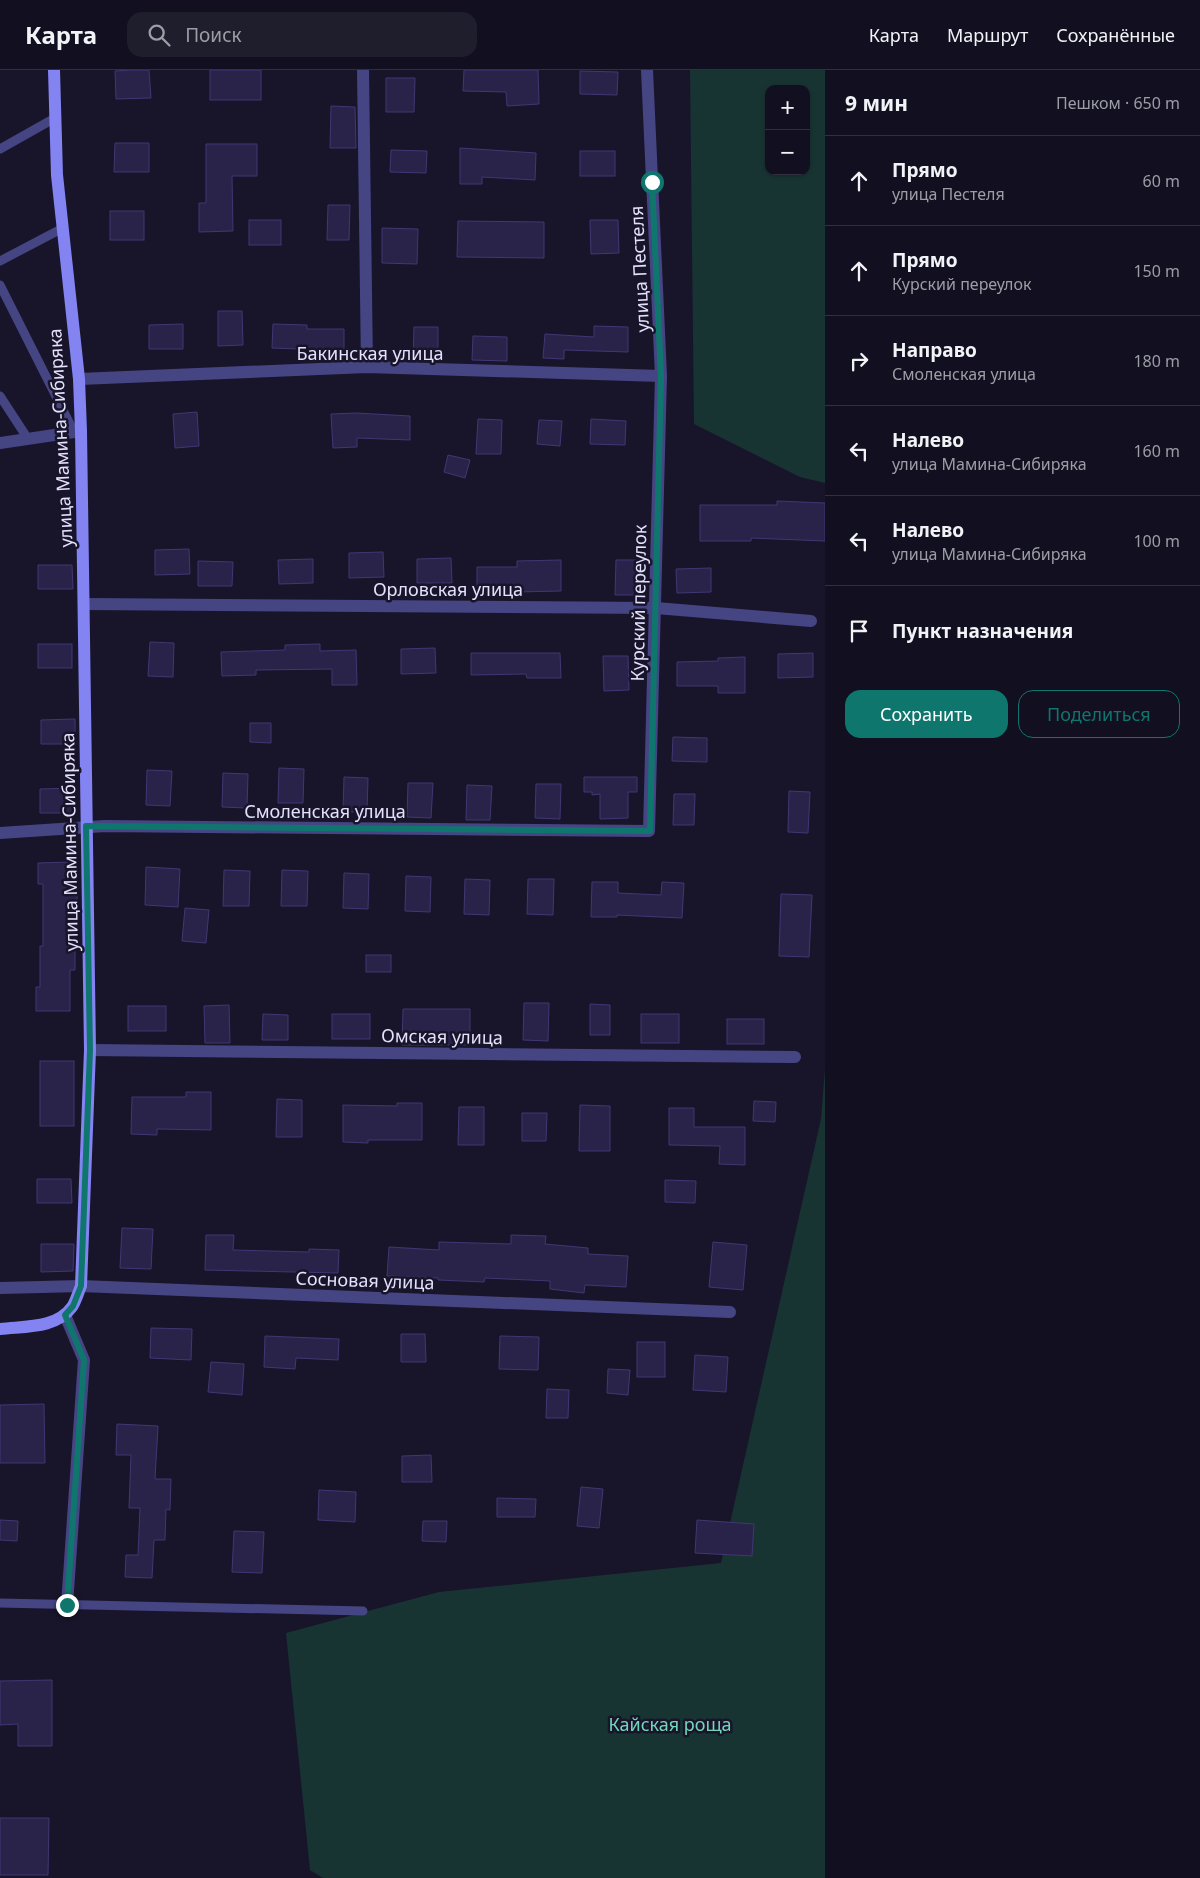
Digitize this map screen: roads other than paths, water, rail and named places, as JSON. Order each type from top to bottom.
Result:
[{"type":"street","name":"улица Мамина-Сибиряка","points":[[54,70],[58,175],[79,379],[77,432],[84,604],[90,1050],[81,1286],[73,1306],[65,1315]]},
{"type":"street","points":[[363,70],[367,367]]},
{"type":"street","name":"улица Пестеля","points":[[647,70],[661,376]]},
{"type":"street","name":"Бакинская улица","points":[[79,379],[367,367],[661,376]]},
{"type":"street","name":"Курский переулок","points":[[650,831],[661,376]]},
{"type":"street","points":[[0,443],[77,432]]},
{"type":"street","name":"Орловская улица","points":[[84,604],[656,608],[811,621]]},
{"type":"street","name":"Смоленская улица","points":[[0,833],[86,826],[650,831]]},
{"type":"street","name":"Омская улица","points":[[90,1050],[795,1057]]},
{"type":"street","name":"Сосновая улица","points":[[0,1288],[81,1286],[730,1312]]},
{"type":"street","points":[[0,1329],[52,1323],[65,1315],[84,1360],[67,1605]]},
{"type":"lane","points":[[0,149],[55,118]]},
{"type":"lane","points":[[0,261],[63,228]]},
{"type":"lane","points":[[0,284],[77,432]]},
{"type":"lane","points":[[0,396],[28,439]]},
{"type":"lane","points":[[0,1603],[363,1611]]},
{"type":"park label","name":"Кайская роща","points":[[670,1724]]}]
